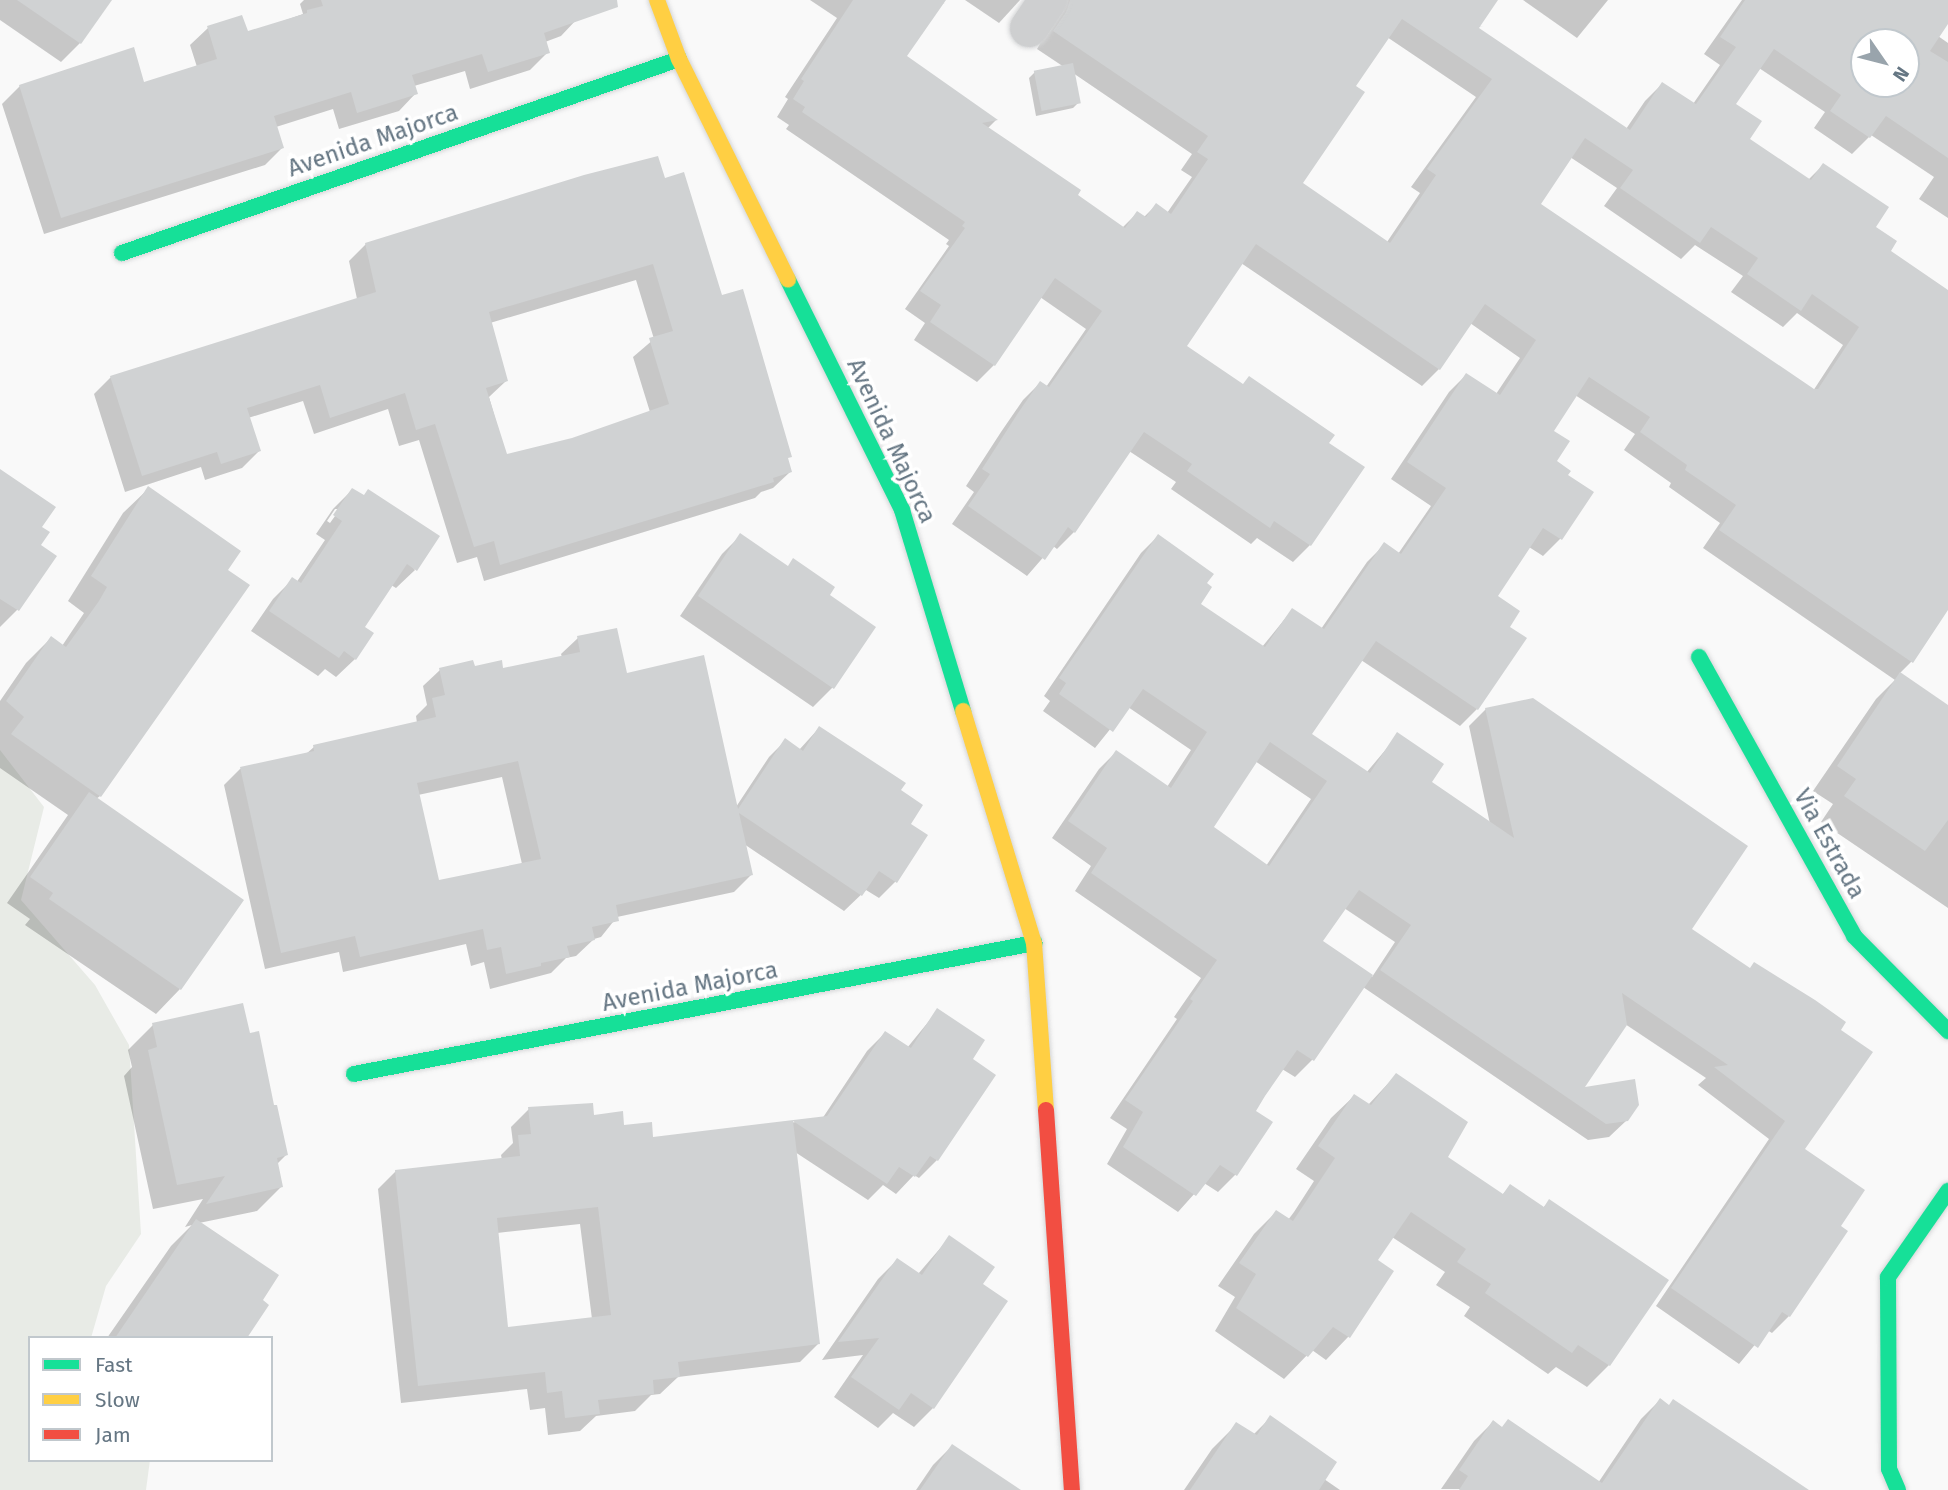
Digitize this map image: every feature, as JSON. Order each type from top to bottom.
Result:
[{"type":"street","name":"Avenida Majorca","points":[[657,0],[679,59],[902,510],[1034,943],[1072,1490]]},
{"type":"street","name":"Avenida Majorca","points":[[122,253],[679,59]]},
{"type":"street","name":"Via Estrada","points":[[1699,657],[1854,936],[1948,1031]]},
{"type":"street","name":"Avenida Majorca","points":[[354,1074],[1034,943]]},
{"type":"street","points":[[1898,1490],[1889,1469],[1888,1276],[1948,1191]]},
{"type":"shaded area","points":[[0,750],[44,807],[21,900],[95,985],[129,1045],[141,1234],[106,1286],[92,1336],[28,1336],[28,1462],[150,1462],[146,1490],[0,1490]]},
{"type":"building","points":[[17,0],[112,0],[81,44]]},
{"type":"building","points":[[321,0],[617,0],[618,7],[544,33],[550,53],[488,72],[482,54],[412,75],[418,94],[357,113],[351,92],[274,116],[284,148],[61,218],[19,85],[134,47],[144,82],[217,59],[207,26],[242,15],[248,31],[307,13],[307,10],[323,6]]},
{"type":"building","points":[[853,0],[946,0],[907,56],[998,120],[982,123],[1081,190],[1078,195],[1125,228],[1137,211],[1146,217],[1156,203],[1171,214],[1208,159],[1197,152],[1208,136],[1053,31],[1066,12],[1070,0],[1498,0],[1479,28],[1630,130],[1662,82],[1696,104],[1736,47],[1720,37],[1745,0],[1948,0],[1948,24],[1930,51],[1948,62],[1948,158],[1886,116],[1870,138],[1830,111],[1841,95],[1774,49],[1736,104],[1762,121],[1750,139],[1811,180],[1823,163],[1889,207],[1876,227],[1897,241],[1891,251],[1948,290],[1948,610],[1913,663],[1719,530],[1736,505],[1685,470],[1687,465],[1640,432],[1650,417],[1589,377],[1554,431],[1570,441],[1557,461],[1571,471],[1568,475],[1594,492],[1562,540],[1543,528],[1498,596],[1520,611],[1510,627],[1527,638],[1478,710],[1376,641],[1312,734],[1370,773],[1397,732],[1444,764],[1432,782],[1514,838],[1485,708],[1533,698],[1748,846],[1692,929],[1750,968],[1754,962],[1815,1000],[1846,1022],[1841,1030],[1873,1052],[1805,1149],[1865,1190],[1841,1226],[1848,1231],[1790,1317],[1782,1312],[1758,1348],[1671,1288],[1785,1121],[1714,1067],[1728,1065],[1622,993],[1627,1025],[1585,1087],[1635,1079],[1639,1105],[1628,1121],[1606,1124],[1380,970],[1411,925],[1359,890],[1323,941],[1373,975],[1314,1061],[1297,1050],[1265,1096],[1256,1111],[1273,1122],[1237,1176],[1220,1165],[1196,1196],[1123,1147],[1143,1112],[1125,1100],[1193,1001],[1190,999],[1217,960],[1091,873],[1107,848],[1068,821],[1116,750],[1171,788],[1207,732],[1143,689],[1113,732],[1059,694],[1066,683],[1059,678],[1158,534],[1214,574],[1207,583],[1212,587],[1201,604],[1265,647],[1292,608],[1324,629],[1384,542],[1401,554],[1446,488],[1407,462],[1466,373],[1500,395],[1536,340],[1485,304],[1440,370],[1256,244],[1187,346],[1243,384],[1249,376],[1335,435],[1329,443],[1365,467],[1311,546],[1274,521],[1270,528],[1187,471],[1192,464],[1144,432],[1075,533],[1068,527],[1045,560],[968,506],[990,474],[982,469],[1018,413],[1040,381],[1049,387],[1102,311],[1055,278],[995,366],[930,322],[941,305],[920,291],[965,228],[962,226],[965,222],[802,112],[805,107],[793,99],[804,81],[801,79]],"holes":[[[1402,19],[1492,79],[1427,169],[1436,175],[1390,243],[1303,183],[1365,92],[1356,86]],[[1585,138],[1633,170],[1620,188],[1700,243],[1711,227],[1758,258],[1747,274],[1801,311],[1812,294],[1859,327],[1818,389],[1814,389],[1541,204]],[[1270,742],[1327,781],[1269,866],[1214,827]]]},
{"type":"building","points":[[1073,63],[1081,103],[1042,111],[1034,71]]},
{"type":"building","points":[[658,156],[665,178],[684,172],[722,295],[743,289],[792,457],[788,458],[792,472],[773,478],[774,482],[500,565],[494,541],[474,547],[435,424],[416,430],[405,393],[330,418],[320,385],[247,408],[261,451],[221,464],[217,452],[142,476],[110,376],[376,292],[365,243],[584,175]],"holes":[[[653,264],[673,331],[649,338],[669,404],[572,438],[507,454],[486,388],[508,381],[489,312]]]},
{"type":"building","points":[[0,469],[56,507],[42,527],[50,532],[41,545],[57,556],[19,611],[0,599]]},
{"type":"building","points":[[148,486],[241,551],[228,570],[250,585],[101,797],[11,734],[24,717],[6,701],[51,636],[66,647],[99,601],[107,587],[91,576]]},
{"type":"building","points":[[352,488],[364,495],[368,489],[440,536],[417,571],[407,564],[365,627],[374,633],[356,660],[344,651],[339,658],[269,611],[292,577],[301,583],[342,521],[333,515]]},
{"type":"building","points":[[740,533],[788,566],[793,558],[835,587],[830,595],[876,627],[834,689],[698,596]]},
{"type":"building","points":[[617,628],[627,673],[704,655],[738,809],[785,738],[803,751],[819,726],[906,783],[901,790],[923,805],[911,824],[928,835],[897,883],[879,871],[862,896],[739,813],[753,875],[616,905],[619,921],[592,927],[595,940],[567,946],[570,957],[541,963],[541,966],[506,974],[501,947],[487,950],[483,929],[360,957],[355,936],[281,953],[240,767],[314,751],[313,745],[436,717],[432,698],[445,695],[439,668],[473,660],[475,666],[502,660],[503,668],[580,652],[577,636]],"holes":[[[518,761],[541,859],[439,880],[417,783]]]},
{"type":"building","points":[[1900,672],[1948,705],[1948,820],[1925,851],[1844,796],[1856,779],[1837,766]]},
{"type":"building","points":[[89,792],[244,900],[181,990],[49,899],[53,893],[30,877]]},
{"type":"building","points":[[243,1003],[250,1033],[259,1031],[274,1105],[277,1105],[288,1155],[277,1158],[283,1187],[206,1204],[225,1176],[177,1185],[148,1050],[157,1047],[152,1023]]},
{"type":"building","points":[[937,1008],[985,1040],[973,1059],[996,1075],[938,1161],[930,1156],[915,1177],[899,1167],[887,1184],[793,1121],[820,1344],[678,1362],[680,1377],[653,1380],[654,1394],[598,1400],[600,1414],[565,1418],[562,1391],[547,1393],[545,1372],[418,1386],[395,1170],[520,1156],[518,1135],[531,1134],[528,1107],[593,1103],[594,1115],[623,1111],[624,1125],[652,1122],[653,1137],[827,1116],[885,1031],[911,1048]],"holes":[[[598,1207],[611,1315],[508,1327],[497,1218]]]},
{"type":"building","points":[[1396,1073],[1468,1122],[1448,1157],[1503,1194],[1510,1184],[1544,1207],[1549,1199],[1669,1280],[1610,1366],[1578,1345],[1572,1353],[1485,1293],[1491,1284],[1457,1262],[1466,1249],[1411,1212],[1378,1260],[1394,1271],[1350,1338],[1333,1327],[1308,1357],[1236,1308],[1256,1274],[1239,1263],[1276,1210],[1293,1221],[1335,1158],[1318,1146],[1354,1094],[1371,1105]]},
{"type":"building","points":[[196,1219],[279,1275],[263,1300],[269,1305],[248,1336],[116,1336]]},
{"type":"building","points":[[949,1235],[995,1267],[983,1284],[1008,1301],[934,1409],[911,1393],[899,1410],[851,1377],[879,1338],[838,1342],[897,1258],[922,1275]]},
{"type":"building","points":[[1660,1398],[1669,1405],[1673,1399],[1809,1490],[1459,1490],[1468,1476],[1459,1470],[1493,1420],[1502,1427],[1508,1419],[1602,1483]]},
{"type":"building","points":[[1270,1415],[1337,1462],[1319,1490],[1190,1490],[1236,1422],[1257,1435]]},
{"type":"building","points":[[952,1444],[1021,1490],[920,1490]]},
{"type":"traffic: fast","points":[[122,253],[679,59]]},
{"type":"traffic: fast","points":[[788,280],[902,510],[963,711]]},
{"type":"traffic: fast","points":[[1699,657],[1854,936],[1948,1031]]},
{"type":"traffic: fast","points":[[354,1074],[1034,943]]},
{"type":"traffic: fast","points":[[1898,1490],[1889,1469],[1888,1277],[1948,1191]]},
{"type":"traffic: slow","points":[[657,0],[679,59],[788,280]]},
{"type":"traffic: slow","points":[[963,711],[1034,943],[1046,1110]]},
{"type":"traffic: jam","points":[[1046,1110],[1072,1490]]}]
